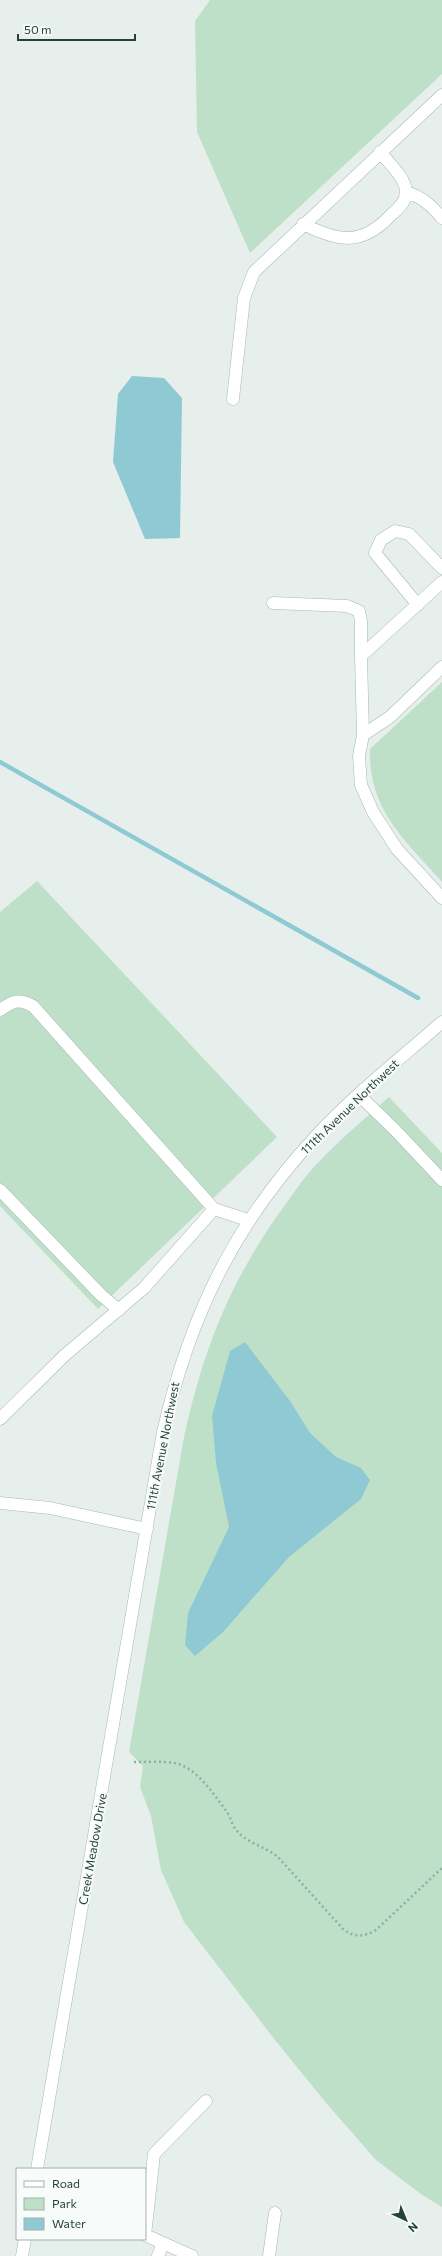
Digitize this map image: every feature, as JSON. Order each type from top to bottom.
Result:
[{"type":"street","points":[[233,399],[244,298],[254,272],[303,224],[442,95]]},
{"type":"street","points":[[303,224],[325,234],[345,238],[361,236],[378,229],[403,204],[406,192],[403,181],[380,152]]},
{"type":"street","points":[[406,192],[418,196],[428,202],[442,218]]},
{"type":"street","points":[[418,604],[375,553],[381,540],[395,531],[409,534],[442,568]]},
{"type":"street","points":[[361,656],[442,582]]},
{"type":"street","points":[[273,603],[347,606],[358,610],[361,621],[363,735],[359,756],[361,785],[373,812],[397,849],[442,898]]},
{"type":"street","points":[[363,735],[390,717],[442,667]]},
{"type":"street","points":[[0,1010],[13,1001],[23,1001],[33,1006],[214,1208],[248,1220]]},
{"type":"street","name":"111th Avenue Northwest","points":[[147,1529],[163,1432],[175,1381],[189,1339],[210,1290],[231,1248],[248,1220],[283,1174],[317,1135],[359,1095],[442,1022]]},
{"type":"street","points":[[359,1095],[396,1131],[442,1180]]},
{"type":"street","points":[[0,1190],[101,1295],[119,1310]]},
{"type":"street","points":[[0,1419],[65,1356],[144,1288],[214,1208]]},
{"type":"street","points":[[0,1503],[50,1508],[147,1529]]},
{"type":"street","name":"Creek Meadow Drive","points":[[37,2168],[147,1529]]},
{"type":"street","points":[[146,2226],[154,2154],[206,2102]]},
{"type":"street","points":[[269,2256],[274,2213]]},
{"type":"street","points":[[146,2235],[192,2256]]},
{"type":"street","points":[[22,2256],[25,2240]]},
{"type":"street","points":[[158,2256],[163,2243]]},
{"type":"path","points":[[134,1762],[172,1763],[184,1766],[194,1774],[218,1800],[230,1817],[236,1830],[243,1837],[269,1849],[278,1857],[343,1929],[351,1934],[367,1935],[376,1930],[442,1868]]},
{"type":"green space","points":[[210,0],[442,0],[442,74],[250,253],[197,132],[195,21]]},
{"type":"green space","points":[[442,682],[442,882],[402,838],[382,807],[375,790],[371,771],[370,749]]},
{"type":"green space","points":[[37,881],[277,1137],[98,1309],[0,1206],[0,912]]},
{"type":"green space","points":[[389,1097],[442,1153],[442,2207],[421,2194],[376,2160],[327,2104],[275,2040],[184,1922],[161,1870],[151,1816],[140,1787],[143,1766],[129,1752],[184,1437],[191,1406],[219,1322],[244,1269],[259,1243],[299,1185],[314,1167],[350,1131]]},
{"type":"water","points":[[132,376],[164,378],[182,398],[180,538],[145,539],[113,462],[118,394]]},
{"type":"water","points":[[245,1342],[290,1401],[310,1433],[336,1457],[361,1468],[370,1480],[361,1499],[289,1557],[223,1632],[195,1656],[185,1645],[188,1613],[229,1527],[216,1463],[212,1416],[230,1351]]},
{"type":"waterway","points":[[0,762],[418,998]]}]
